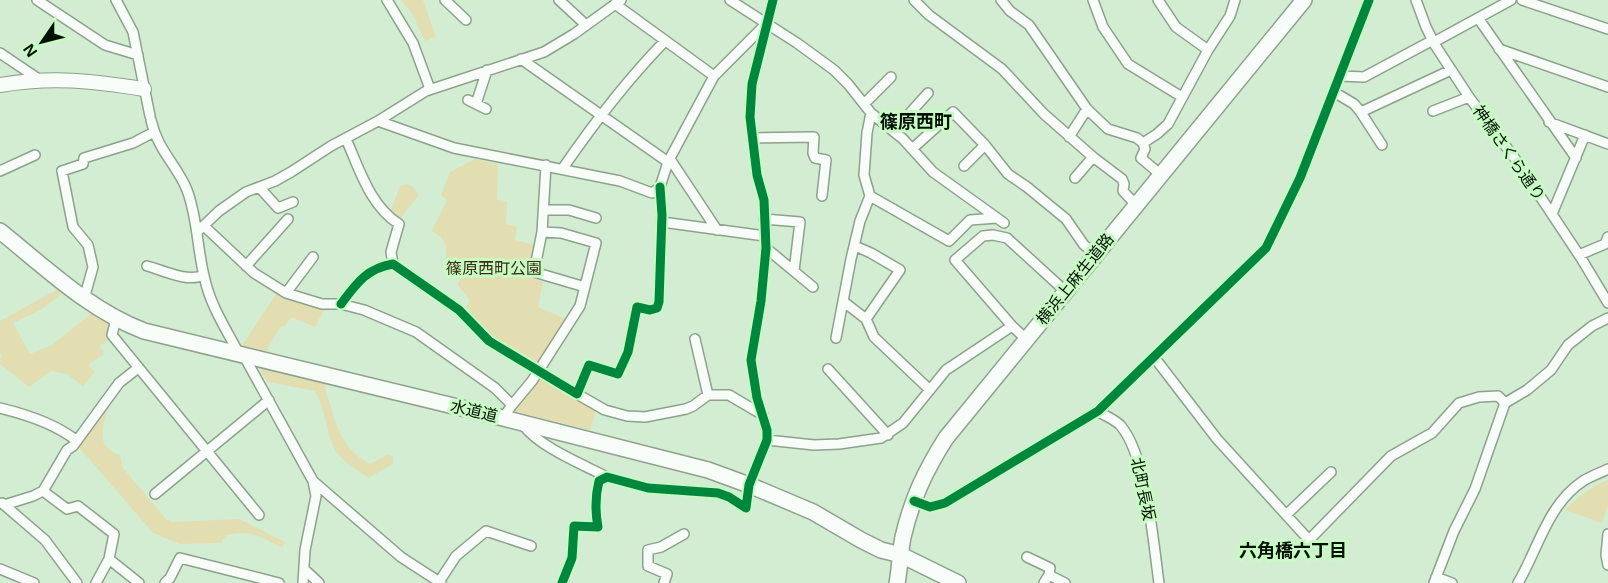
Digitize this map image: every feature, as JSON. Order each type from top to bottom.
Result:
[{"type":"main road","name":"横浜上麻生道路","points":[[897,583],[903,537],[914,501],[925,472],[946,438],[1304,0]]},
{"type":"main road","name":"水道道","points":[[0,231],[84,299],[116,319],[144,331],[708,470],[813,512],[881,550],[901,555],[958,583]]},
{"type":"street","points":[[38,0],[105,45],[138,55]]},
{"type":"street","points":[[116,0],[133,32],[154,132],[162,150],[186,187],[200,229],[199,258],[212,300],[313,481],[316,496],[308,530],[303,583]]},
{"type":"street","points":[[387,0],[413,43],[430,89]]},
{"type":"street","points":[[445,0],[466,20]]},
{"type":"street","points":[[559,0],[586,25]]},
{"type":"street","points":[[730,0],[834,70],[871,113],[896,133],[933,172],[1000,220],[970,220],[949,242],[870,196]]},
{"type":"street","points":[[521,423],[540,441],[607,477],[648,489],[718,493],[746,508],[749,485],[767,440],[763,415],[757,398],[752,360],[766,248],[764,200],[757,175],[750,117],[752,84],[773,0]]},
{"type":"street","points":[[914,0],[929,15],[1002,69],[1069,137],[1122,179],[1123,191],[1136,205]]},
{"type":"street","points":[[1001,0],[1010,11],[1029,25],[1087,110],[1108,129],[1137,138],[1145,149],[1141,158],[1161,175]]},
{"type":"street","points":[[1094,0],[1103,27],[1128,64],[1182,97]]},
{"type":"street","points":[[1158,0],[1176,27],[1208,50]]},
{"type":"street","points":[[1143,144],[1168,124],[1208,50],[1230,16],[1235,0]]},
{"type":"street","points":[[914,501],[930,507],[945,503],[1098,411],[1266,248],[1300,178],[1370,0]]},
{"type":"street","name":"神橋さくら通り","points":[[1416,0],[1426,27],[1451,70],[1516,160],[1608,303]]},
{"type":"street","points":[[1340,76],[1365,77],[1511,0]]},
{"type":"street","points":[[1522,0],[1608,29]]},
{"type":"street","points":[[200,229],[232,201],[291,172],[430,89],[544,52],[618,2],[714,76]]},
{"type":"street","points":[[1478,18],[1576,158]]},
{"type":"street","points":[[578,394],[589,365],[618,374],[628,352],[637,307],[650,310],[657,308],[662,222],[660,187],[669,160],[714,76],[766,23]]},
{"type":"street","points":[[563,168],[640,66],[665,40]]},
{"type":"street","points":[[1499,49],[1608,87]]},
{"type":"street","points":[[0,53],[40,80]]},
{"type":"street","points":[[521,59],[669,160],[717,230]]},
{"type":"street","points":[[486,109],[472,102],[487,70]]},
{"type":"street","points":[[1361,112],[1451,70]]},
{"type":"street","points":[[864,104],[891,77]]},
{"type":"street","points":[[0,85],[56,79],[93,81],[144,89]]},
{"type":"street","points":[[1334,92],[1354,104],[1382,145]]},
{"type":"street","points":[[896,133],[928,93]]},
{"type":"street","points":[[1433,111],[1469,97]]},
{"type":"street","points":[[1069,137],[1087,110]]},
{"type":"street","points":[[912,149],[953,112],[985,145],[1008,174],[1066,219],[1084,245],[1096,254]]},
{"type":"street","points":[[836,338],[860,221],[870,196],[864,175],[871,113]]},
{"type":"street","points":[[378,121],[454,148],[563,168],[620,181],[652,193],[660,187]]},
{"type":"street","points":[[1549,122],[1608,144]]},
{"type":"street","points":[[84,299],[93,267],[88,245],[73,226],[62,171],[83,164],[84,158],[133,143],[154,132]]},
{"type":"street","points":[[1552,214],[1585,135]]},
{"type":"street","points":[[752,138],[814,137],[815,158],[826,160],[822,196]]},
{"type":"street","points":[[346,139],[366,184],[387,217],[399,224],[391,252],[393,264]]},
{"type":"street","points":[[964,166],[985,145]]},
{"type":"street","points":[[0,171],[35,155]]},
{"type":"street","points":[[1075,178],[1093,157]]},
{"type":"street","points":[[546,165],[542,232],[534,272],[585,287]]},
{"type":"street","points":[[259,187],[278,208],[293,202]]},
{"type":"street","points":[[544,210],[569,210],[597,218]]},
{"type":"street","points":[[246,266],[288,219]]},
{"type":"street","points":[[764,219],[800,222],[794,271]]},
{"type":"street","points":[[662,222],[765,236]]},
{"type":"street","points":[[200,229],[246,266],[286,293],[322,304],[341,304],[364,310],[416,332],[495,388],[512,405]]},
{"type":"street","points":[[502,418],[539,370],[580,306],[596,243],[561,233],[542,232]]},
{"type":"street","points":[[1026,339],[955,260],[983,236],[993,235],[1007,238],[1065,291]]},
{"type":"street","points":[[1579,255],[1605,244],[1608,237]]},
{"type":"street","points":[[855,246],[872,253],[900,270],[866,319]]},
{"type":"street","points":[[766,248],[813,287]]},
{"type":"street","points":[[286,293],[313,257]]},
{"type":"street","points":[[341,304],[357,282],[368,273],[382,266],[393,264],[459,310],[489,341],[605,410],[627,416],[645,417],[686,409],[708,395],[729,395],[763,415]]},
{"type":"street","points":[[147,266],[157,271],[197,278],[204,275]]},
{"type":"street","points":[[844,302],[866,319],[874,337],[930,390]]},
{"type":"street","points":[[1452,583],[1435,580],[1454,531],[1474,489],[1505,403],[1527,390],[1551,370],[1568,345],[1592,326],[1608,318]]},
{"type":"street","points":[[116,319],[112,335],[259,514]]},
{"type":"street","points":[[767,440],[814,445],[885,440],[903,423],[946,370],[1012,326]]},
{"type":"street","points":[[694,339],[708,395]]},
{"type":"street","points":[[1154,357],[1217,439],[1309,540],[1391,456],[1432,432],[1459,403],[1479,397],[1498,396],[1505,403]]},
{"type":"street","points":[[2,503],[33,496],[43,491],[67,450],[77,441],[119,383],[138,368]]},
{"type":"street","points":[[828,369],[885,440]]},
{"type":"street","points":[[155,494],[269,400]]},
{"type":"street","points":[[0,408],[68,433],[77,441]]},
{"type":"street","name":"北町長坂","points":[[1098,411],[1120,424],[1137,456],[1159,583]]},
{"type":"street","points":[[1518,583],[1553,513],[1566,495],[1582,482],[1608,469]]},
{"type":"street","points":[[1286,515],[1331,472]]},
{"type":"street","points":[[562,583],[572,558],[574,526],[598,527],[595,510],[596,492],[599,481],[607,477]]},
{"type":"street","points":[[313,481],[401,557],[440,583],[456,556],[486,531],[531,546]]},
{"type":"street","points":[[43,491],[67,509],[78,506],[114,534],[109,559],[96,583]]},
{"type":"street","points":[[2,503],[45,540],[77,583]]},
{"type":"street","points":[[664,583],[667,574],[648,566],[648,550],[661,547],[684,534]]},
{"type":"street","points":[[1608,534],[1608,565]]},
{"type":"street","points":[[165,583],[171,578],[180,558],[279,583]]},
{"type":"street","points":[[1028,558],[1050,568],[1047,579],[1065,583]]},
{"type":"street","points":[[109,559],[139,583]]},
{"type":"street","points":[[0,569],[34,583]]},
{"type":"street","points":[[304,569],[320,583]]},
{"type":"green space","points":[[401,0],[423,0],[436,37],[425,41],[413,15]]},
{"type":"green space","name":"篠原西町公園","points":[[475,159],[498,164],[497,199],[507,202],[506,224],[517,227],[515,240],[534,245],[528,277],[543,282],[538,307],[566,319],[538,365],[491,337],[464,309],[470,301],[458,285],[460,277],[446,259],[446,246],[441,237],[432,231],[447,200],[441,195],[450,172]]},
{"type":"green space","points":[[406,184],[414,188],[418,196],[399,220],[389,215],[400,186]]},
{"type":"green space","points":[[60,288],[64,292],[42,309],[13,323],[30,354],[52,345],[92,313],[112,324],[110,338],[100,346],[104,354],[88,365],[95,372],[83,386],[67,374],[51,371],[29,387],[0,364],[2,356],[0,321]]},
{"type":"green space","points":[[278,292],[325,308],[315,327],[291,317],[285,326],[280,327],[264,355],[240,348],[250,334]]},
{"type":"green space","points":[[261,367],[326,383],[325,388],[335,422],[351,449],[370,464],[387,455],[393,456],[393,464],[368,478],[352,467],[341,458],[334,447],[315,391],[268,382],[261,372]]},
{"type":"green space","points":[[541,375],[597,408],[590,430],[512,411]]},
{"type":"green space","points":[[112,397],[104,423],[105,445],[120,455],[123,468],[166,519],[172,522],[239,519],[285,542],[282,548],[261,537],[243,533],[226,535],[221,543],[180,544],[153,533],[77,445]]},
{"type":"green space","points":[[1608,480],[1608,505],[1602,523],[1565,510],[1585,492]]},
{"type":"cycle path","points":[[562,583],[572,558],[574,526],[598,527],[596,504],[599,481],[607,477],[648,488],[718,493],[746,508],[749,485],[767,440],[767,430],[757,398],[751,360],[761,301],[766,248],[764,200],[757,175],[750,117],[752,84],[773,0]]},
{"type":"cycle path","points":[[914,501],[930,507],[945,503],[1098,411],[1266,248],[1300,178],[1369,0]]},
{"type":"cycle path","points":[[341,304],[369,273],[393,264],[459,310],[489,341],[577,394],[589,365],[618,374],[628,352],[637,307],[650,310],[657,308],[662,215],[660,187]]},
{"type":"district","name":"篠原西町","points":[[916,122]]},
{"type":"district","name":"六角橋六丁目","points":[[1293,551]]}]
